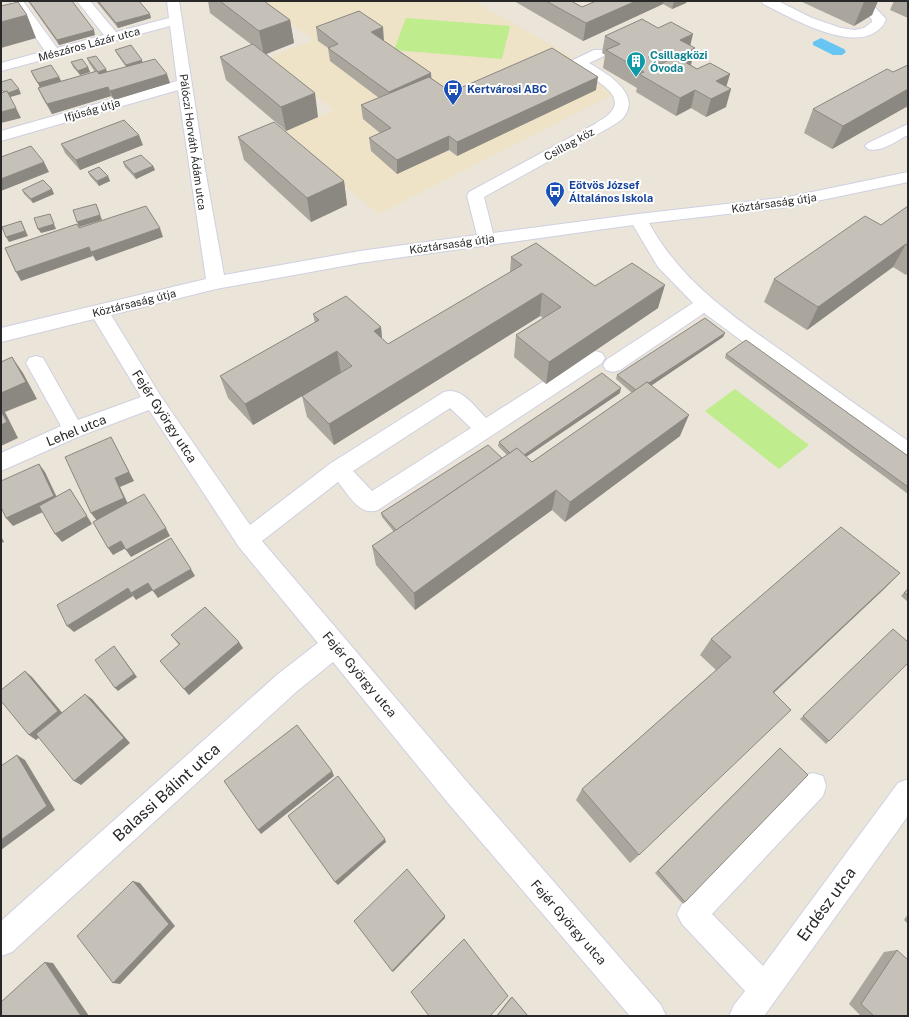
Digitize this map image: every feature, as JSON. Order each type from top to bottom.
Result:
[{"type":"street","points":[[16,1],[54,53]]},
{"type":"street","points":[[83,1],[113,37]]},
{"type":"street","name":"Pálóczi Horváth Ádám utca","points":[[174,1],[184,84],[216,283]]},
{"type":"street","points":[[768,1],[825,28],[848,34],[870,31],[878,24],[879,19],[864,2]]},
{"type":"street","name":"Mészáros Lázár utca","points":[[1,67],[177,20]]},
{"type":"street","name":"Csillag köz","points":[[486,239],[483,222],[475,196],[600,127],[617,115],[621,107],[619,94],[613,86],[605,79],[578,63],[598,53]]},
{"type":"street","name":"Ifjúság útja","points":[[1,136],[184,84]]},
{"type":"street","points":[[873,146],[908,129]]},
{"type":"street","name":"Köztársaság útja","points":[[1,335],[216,283],[360,257],[638,219],[788,202],[908,178]]},
{"type":"street","points":[[638,219],[646,237],[666,265],[704,304],[908,452]]},
{"type":"street","points":[[339,469],[370,504],[485,429],[704,304]]},
{"type":"street","name":"Fejér György utca","points":[[99,311],[153,400],[247,540],[650,1016]]},
{"type":"street","points":[[36,363],[73,430]]},
{"type":"street","points":[[247,540],[339,469],[451,397],[485,429]]},
{"type":"street","name":"Lehel utca","points":[[1,462],[73,430],[153,400]]},
{"type":"street","name":"Balassi Bálint utca","points":[[1,941],[287,683],[335,645]]},
{"type":"street","points":[[764,989],[692,914],[813,786]]},
{"type":"street","name":"Erdész utca","points":[[745,1016],[908,793]]},
{"type":"shaded area","points":[[258,1],[474,1],[625,88],[379,214],[280,134],[334,110],[270,62],[275,55],[314,40]]},
{"type":"green space","points":[[406,18],[510,26],[502,59],[394,50]]},
{"type":"green space","points":[[735,389],[809,445],[779,469],[705,411]]},
{"type":"water","points":[[821,38],[844,49],[846,52],[842,55],[833,55],[813,45],[813,42]]},
{"type":"building","points":[[29,1],[72,1],[94,30],[57,40]]},
{"type":"building","points":[[98,1],[139,1],[150,14],[116,23]]},
{"type":"building","points":[[220,1],[264,1],[290,20],[259,31]]},
{"type":"building","points":[[546,1],[571,1],[582,7],[596,1],[636,1],[586,23]]},
{"type":"building","points":[[18,2],[27,15],[1,22],[1,6]]},
{"type":"building","points":[[359,11],[383,27],[371,32],[431,73],[389,92],[328,48],[338,44],[316,27]]},
{"type":"building","points":[[642,19],[658,28],[671,22],[693,34],[680,40],[695,48],[676,57],[697,69],[710,63],[730,74],[716,81],[731,89],[711,99],[695,90],[680,98],[639,74],[644,72],[606,50],[620,44],[605,36]],"holes":[[[660,51],[673,58],[661,64],[648,57]]]},
{"type":"building","points":[[253,44],[315,93],[281,107],[220,57]]},
{"type":"building","points":[[131,45],[142,60],[126,65],[115,50]]},
{"type":"building","points":[[552,48],[598,77],[457,142],[449,136],[397,160],[369,138],[391,128],[361,105],[429,77],[451,92]]},
{"type":"building","points":[[96,56],[106,69],[98,72],[87,58]]},
{"type":"building","points":[[82,59],[88,67],[78,71],[71,62]]},
{"type":"building","points":[[155,59],[167,74],[110,91],[108,87],[47,104],[38,88],[97,71],[99,74]]},
{"type":"building","points":[[51,65],[59,77],[38,83],[31,71]]},
{"type":"building","points":[[908,65],[908,89],[843,126],[813,109],[887,69],[893,72]]},
{"type":"building","points":[[11,79],[19,89],[8,93],[7,91],[4,92],[1,89],[1,82]]},
{"type":"building","points":[[7,91],[16,108],[1,112],[1,93]]},
{"type":"building","points":[[124,120],[139,135],[76,160],[61,144]]},
{"type":"building","points":[[274,122],[344,181],[307,198],[238,137]]},
{"type":"building","points":[[31,146],[44,162],[1,179],[1,157]]},
{"type":"building","points":[[141,155],[153,166],[134,174],[123,162]]},
{"type":"building","points":[[99,167],[108,176],[97,181],[88,172]]},
{"type":"building","points":[[43,180],[52,189],[31,199],[22,190]]},
{"type":"building","points":[[96,204],[100,215],[77,222],[73,210]]},
{"type":"building","points":[[146,206],[160,228],[91,252],[89,247],[16,272],[5,248],[77,224],[79,228]]},
{"type":"building","points":[[908,206],[908,245],[906,244],[818,307],[774,279],[865,216],[881,225]]},
{"type":"building","points":[[50,214],[54,224],[38,229],[34,218]]},
{"type":"building","points":[[21,221],[25,231],[6,237],[2,227]]},
{"type":"building","points":[[536,243],[595,286],[632,263],[665,285],[549,362],[516,335],[561,307],[542,293],[329,424],[302,396],[352,366],[337,351],[245,404],[220,376],[319,320],[313,314],[346,296],[381,327],[374,331],[388,344],[522,265],[511,257]]},
{"type":"building","points":[[705,318],[725,333],[636,390],[617,375]]},
{"type":"building","points":[[746,340],[908,456],[908,487],[726,354]]},
{"type":"building","points":[[12,357],[26,382],[1,393],[1,362]]},
{"type":"building","points":[[602,373],[621,388],[524,455],[517,448],[510,453],[499,442]]},
{"type":"building","points":[[647,382],[689,415],[570,502],[556,490],[414,593],[372,546],[517,448],[532,462]]},
{"type":"building","points":[[1,411],[7,422],[1,425]]},
{"type":"building","points":[[111,437],[129,472],[115,478],[124,498],[91,513],[65,457]]},
{"type":"building","points":[[488,445],[502,458],[396,530],[381,513]]},
{"type":"building","points":[[39,464],[54,496],[6,518],[1,507],[1,481]]},
{"type":"building","points":[[70,489],[87,516],[55,534],[39,506]]},
{"type":"building","points":[[144,494],[166,528],[126,550],[121,541],[108,548],[93,522]]},
{"type":"building","points":[[841,527],[900,573],[773,692],[791,710],[639,855],[582,789],[731,657],[711,639]]},
{"type":"building","points":[[171,538],[191,569],[153,591],[148,583],[131,593],[128,588],[67,626],[57,605]]},
{"type":"building","points":[[908,589],[908,595],[904,593]]},
{"type":"building","points":[[205,607],[239,642],[184,689],[160,661],[180,644],[171,635]]},
{"type":"building","points":[[893,629],[908,642],[908,663],[829,741],[803,716]]},
{"type":"building","points":[[114,646],[134,674],[115,688],[95,660]]},
{"type":"building","points":[[25,671],[58,711],[29,735],[1,701],[1,690]]},
{"type":"building","points":[[85,694],[124,738],[74,781],[36,734]]},
{"type":"building","points":[[297,725],[332,771],[258,830],[224,781]]},
{"type":"building","points":[[780,748],[808,775],[685,902],[658,871]]},
{"type":"building","points":[[17,755],[47,806],[1,840],[1,766]]},
{"type":"building","points":[[338,776],[385,839],[335,882],[288,816]]},
{"type":"building","points":[[407,869],[445,916],[392,971],[354,921]]},
{"type":"building","points":[[133,881],[169,924],[113,983],[77,936]]},
{"type":"building","points":[[464,939],[508,996],[490,1016],[429,1016],[411,992]]},
{"type":"building","points":[[897,950],[908,960],[908,1016],[874,1016],[861,1004]]},
{"type":"building","points":[[45,962],[81,1016],[1,1016],[1,1002]]},
{"type":"building","points":[[512,997],[528,1016],[497,1016]]},
{"type":"place","name":"Csillagközi Óvoda","points":[[636,78]]},
{"type":"place","name":"Kertvárosi ABC","points":[[453,106]]},
{"type":"place","name":"Eötvös József Általános Iskola","points":[[555,208]]}]
